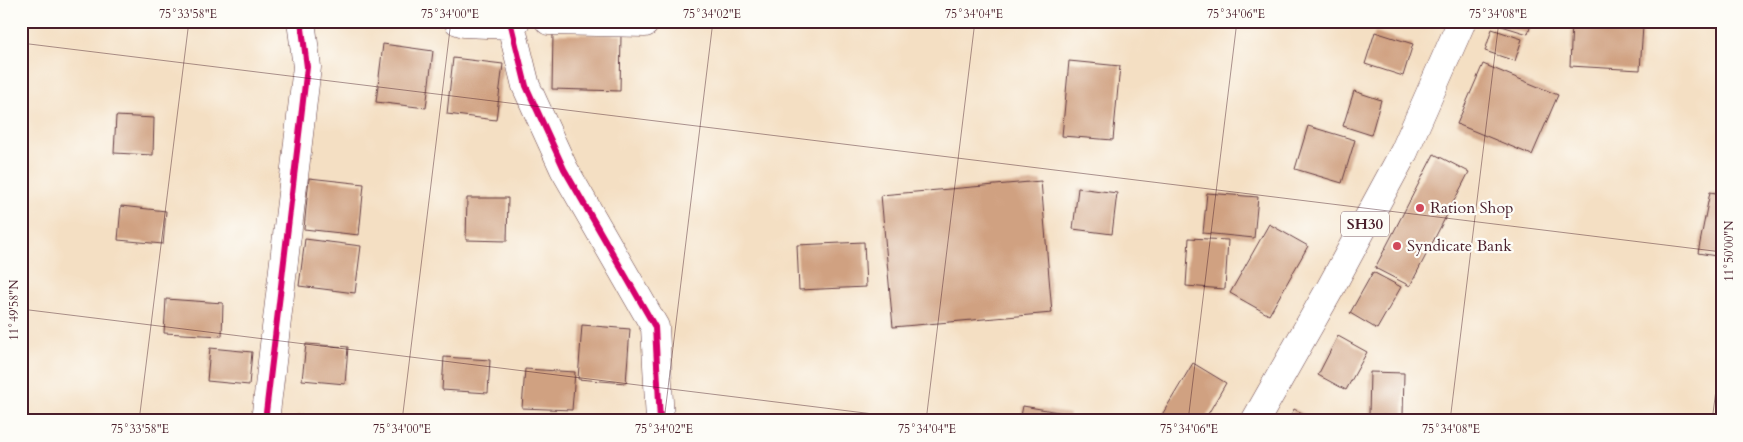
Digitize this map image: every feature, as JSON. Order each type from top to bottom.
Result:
[{"type":"street","points":[[265,421],[307,67],[301,21]]},
{"type":"street","points":[[458,21],[464,23],[514,23],[526,86],[564,169],[655,327],[660,421]]},
{"type":"street","points":[[549,21],[646,23]]},
{"type":"street","name":"SH30","points":[[1255,421],[1331,287],[1404,152],[1462,21]]},
{"type":"building","points":[[1496,21],[1532,21],[1528,34],[1495,24]]},
{"type":"building","points":[[1572,22],[1643,26],[1640,70],[1570,66]]},
{"type":"building","points":[[1492,29],[1522,39],[1515,61],[1485,51]]},
{"type":"building","points":[[1375,32],[1413,44],[1403,76],[1365,64]]},
{"type":"building","points":[[553,34],[621,35],[620,91],[552,89]]},
{"type":"building","points":[[383,44],[433,51],[426,108],[376,102]]},
{"type":"building","points":[[453,58],[503,64],[496,120],[447,114]]},
{"type":"building","points":[[1069,61],[1120,66],[1113,140],[1062,136]]},
{"type":"building","points":[[1483,64],[1558,95],[1532,155],[1457,124]]},
{"type":"building","points":[[1354,91],[1381,100],[1371,135],[1343,126]]},
{"type":"building","points":[[116,116],[154,118],[153,155],[114,153]]},
{"type":"building","points":[[1308,126],[1355,140],[1342,183],[1295,169]]},
{"type":"building","points":[[1434,154],[1469,172],[1410,286],[1375,268]]},
{"type":"building","points":[[309,178],[364,184],[359,235],[304,229]]},
{"type":"building","points":[[1041,181],[1052,313],[893,327],[881,195]]},
{"type":"building","points":[[1078,188],[1117,193],[1112,234],[1073,229]]},
{"type":"building","points":[[1710,192],[1722,194],[1722,257],[1698,253]]},
{"type":"building","points":[[1207,193],[1258,197],[1254,238],[1203,233]]},
{"type":"building","points":[[467,198],[508,198],[507,241],[466,240]]},
{"type":"building","points":[[121,206],[166,211],[163,244],[118,240]]},
{"type":"building","points":[[1269,224],[1308,246],[1269,315],[1230,293]]},
{"type":"building","points":[[1189,238],[1228,240],[1225,289],[1186,286]]},
{"type":"building","points":[[305,239],[361,246],[355,293],[299,286]]},
{"type":"building","points":[[864,242],[866,287],[799,290],[797,245]]},
{"type":"building","points":[[1373,272],[1401,287],[1377,329],[1350,313]]},
{"type":"building","points":[[166,299],[223,303],[222,336],[164,333]]},
{"type":"building","points":[[582,325],[630,329],[626,383],[578,379]]},
{"type":"building","points":[[1338,336],[1367,352],[1346,390],[1318,375]]},
{"type":"building","points":[[306,344],[348,347],[345,384],[302,380]]},
{"type":"building","points":[[210,348],[252,352],[249,385],[207,381]]},
{"type":"building","points":[[444,357],[490,360],[488,393],[442,390]]},
{"type":"building","points":[[1193,363],[1226,383],[1204,421],[1164,421],[1160,418]]},
{"type":"building","points":[[525,369],[575,372],[572,410],[522,408]]},
{"type":"building","points":[[1370,372],[1404,373],[1403,416],[1369,415]]},
{"type":"building","points":[[1023,406],[1070,414],[1069,421],[1020,421]]},
{"type":"building","points":[[1294,409],[1318,421],[1288,421]]},
{"type":"building","points":[[298,415],[337,419],[337,421],[298,421]]},
{"type":"cycle path","points":[[265,421],[307,67],[301,21]]},
{"type":"cycle path","points":[[511,25],[526,86],[564,169],[655,327],[660,421]]},
{"type":"place","name":"Ration Shop","points":[[1420,208]]},
{"type":"place","name":"Syndicate Bank","points":[[1397,246]]}]
